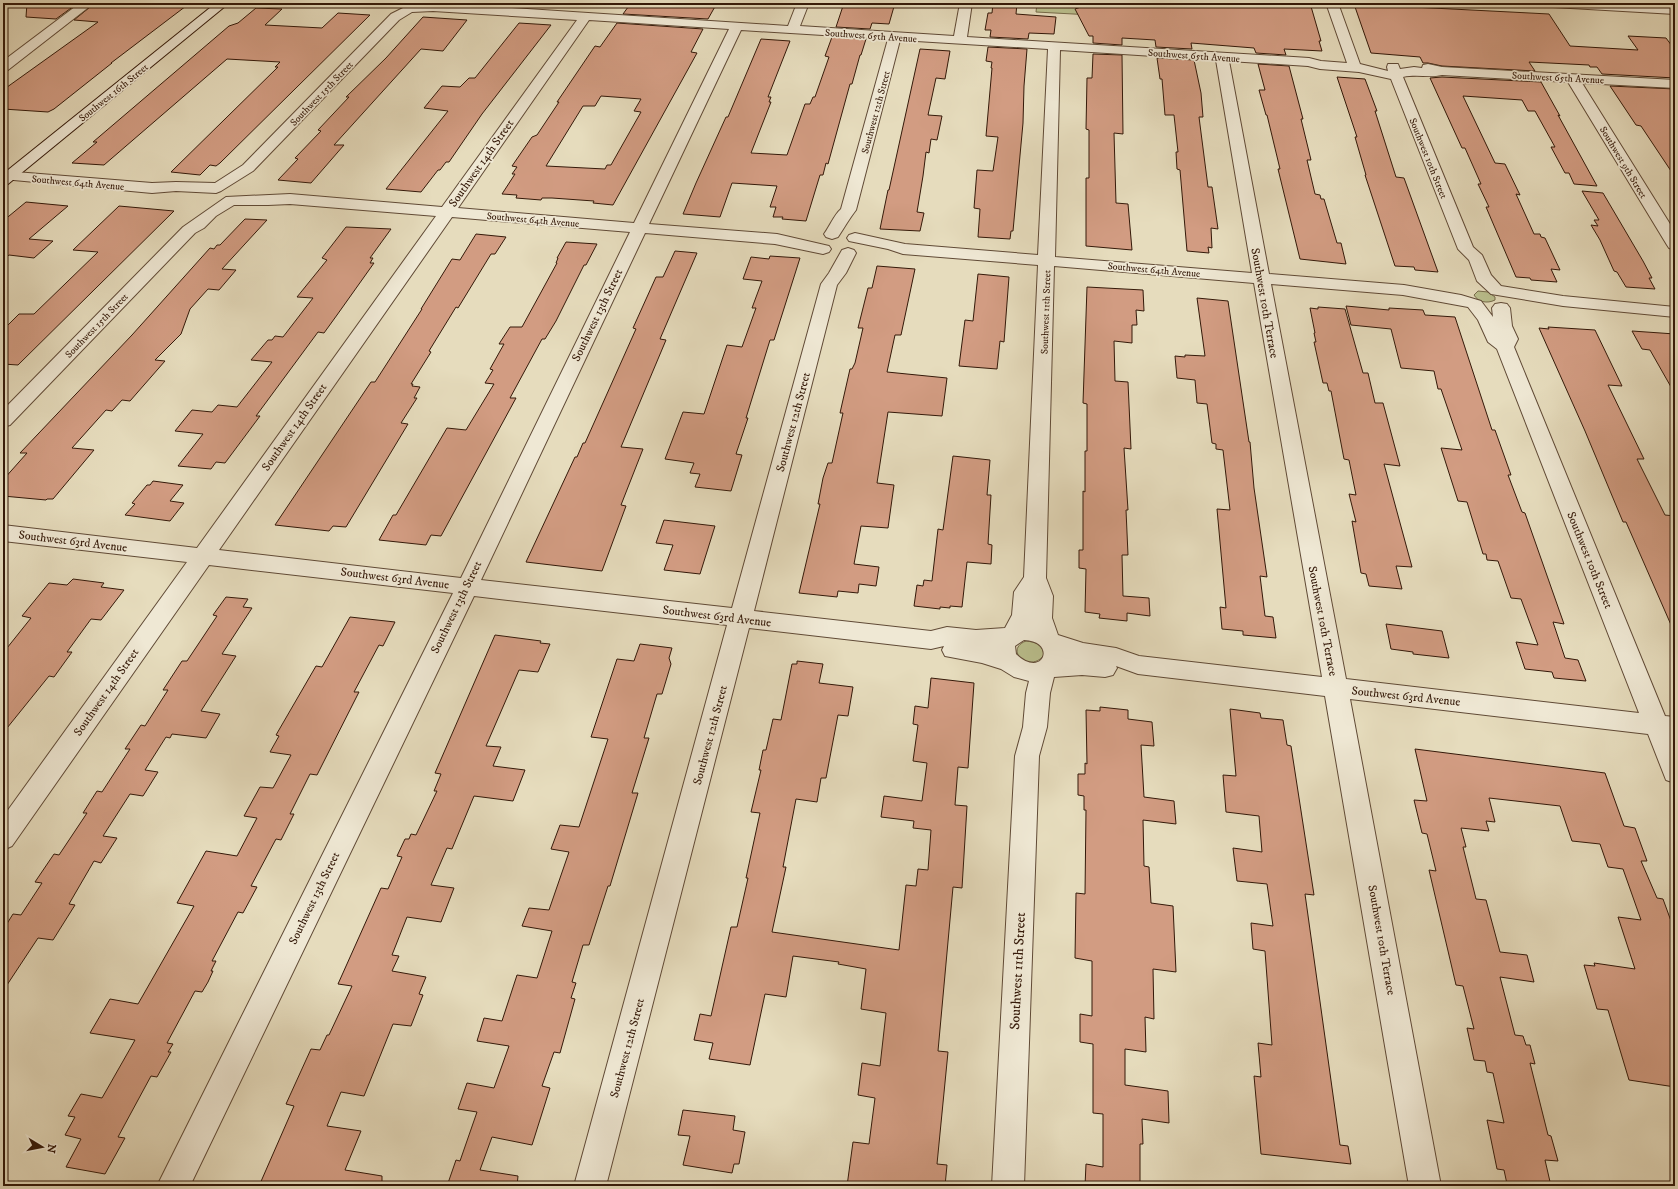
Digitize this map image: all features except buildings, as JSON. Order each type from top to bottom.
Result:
[{"type":"street","points":[[3,67],[88,3]]},
{"type":"street","name":"Southwest 16th Street","points":[[5,177],[223,3]]},
{"type":"street","name":"Southwest 65th Avenue","points":[[365,3],[405,7],[433,7],[1309,62],[1320,65],[1354,65],[1394,72],[1434,73],[1442,71],[1675,84]]},
{"type":"street","points":[[793,30],[803,3]]},
{"type":"street","points":[[960,40],[966,3]]},
{"type":"street","points":[[1332,3],[1354,65]]},
{"type":"street","points":[[1552,3],[1675,10]]},
{"type":"street","name":"Southwest 15th Street","points":[[189,230],[189,224],[213,193],[248,168],[405,7]]},
{"type":"street","name":"Southwest 14th Street","points":[[3,838],[585,17]]},
{"type":"street","name":"Southwest 13th Street","points":[[173,1186],[467,586],[736,27]]},
{"type":"street","name":"Southwest 12th Street","points":[[829,284],[825,276],[829,263],[827,243],[840,223],[842,216],[848,210],[895,36]]},
{"type":"street","name":"Southwest 11th Street","points":[[1050,640],[1041,618],[1042,596],[1035,578],[1054,46]]},
{"type":"street","name":"Southwest 10th Terrace","points":[[1222,57],[1425,1186]]},
{"type":"street","name":"Southwest 10th Street","points":[[1394,72],[1466,249],[1476,258],[1483,277],[1507,300],[1503,307],[1503,326],[1508,339],[1505,347]]},
{"type":"street","name":"Southwest 9th Street","points":[[1572,78],[1675,245]]},
{"type":"street","name":"Southwest 15th Street","points":[[3,421],[189,230],[229,201],[240,195],[248,168]]},
{"type":"street","name":"Southwest 64th Avenue","points":[[5,177],[152,188],[162,191],[188,194],[213,193],[234,185],[259,193],[280,195],[290,199]]},
{"type":"street","name":"Southwest 64th Avenue","points":[[213,193],[216,203],[229,201],[274,201],[290,199],[777,239],[786,242],[827,243],[837,254],[852,245],[872,251],[891,252],[903,249],[1047,260],[1404,290],[1418,295],[1469,294],[1489,308],[1503,307]]},
{"type":"street","name":"Southwest 12th Street","points":[[590,1186],[829,284],[837,276],[852,245],[850,227],[851,219],[848,210]]},
{"type":"street","name":"Southwest 10th Street","points":[[1466,249],[1464,258],[1468,269],[1469,294],[1486,319],[1494,338],[1505,347],[1666,726],[1675,772]]},
{"type":"street","points":[[1469,294],[1468,286],[1480,285],[1520,295],[1574,303],[1675,312]]},
{"type":"street","points":[[1503,307],[1524,304],[1557,306],[1574,303]]},
{"type":"street","name":"Southwest 63rd Avenue","points":[[3,533],[931,640],[947,636],[976,639],[1011,635]]},
{"type":"street","name":"Southwest 11th Street","points":[[1011,635],[1022,615],[1025,592],[1035,578]]},
{"type":"street","points":[[1028,631],[1042,634],[1050,640],[1055,649],[1056,656],[1053,662],[1046,669],[1028,672],[1010,664],[1003,649],[1004,642],[1011,635],[1028,631]]},
{"type":"street","name":"Southwest 63rd Avenue","points":[[931,640],[944,649],[982,654],[1010,664]]},
{"type":"street","name":"Southwest 63rd Avenue","points":[[1050,640],[1083,652],[1116,657],[1138,665],[1666,726]]},
{"type":"street","name":"Southwest 11th Street","points":[[1010,664],[1023,693],[1020,726],[1027,756]]},
{"type":"street","name":"Southwest 63rd Avenue","points":[[1046,669],[1082,666],[1116,669],[1138,665]]},
{"type":"street","name":"Southwest 11th Street","points":[[1008,1186],[1027,756],[1035,727],[1038,693],[1046,669]]},
{"type":"green space","points":[[1037,3],[1092,3],[1092,15],[1036,12]]},
{"type":"green space","points":[[1478,291],[1488,292],[1495,297],[1495,300],[1489,302],[1480,301],[1474,295]]},
{"type":"green space","points":[[1026,641],[1038,644],[1042,648],[1044,655],[1038,660],[1032,662],[1021,658],[1017,650],[1020,645]]}]
